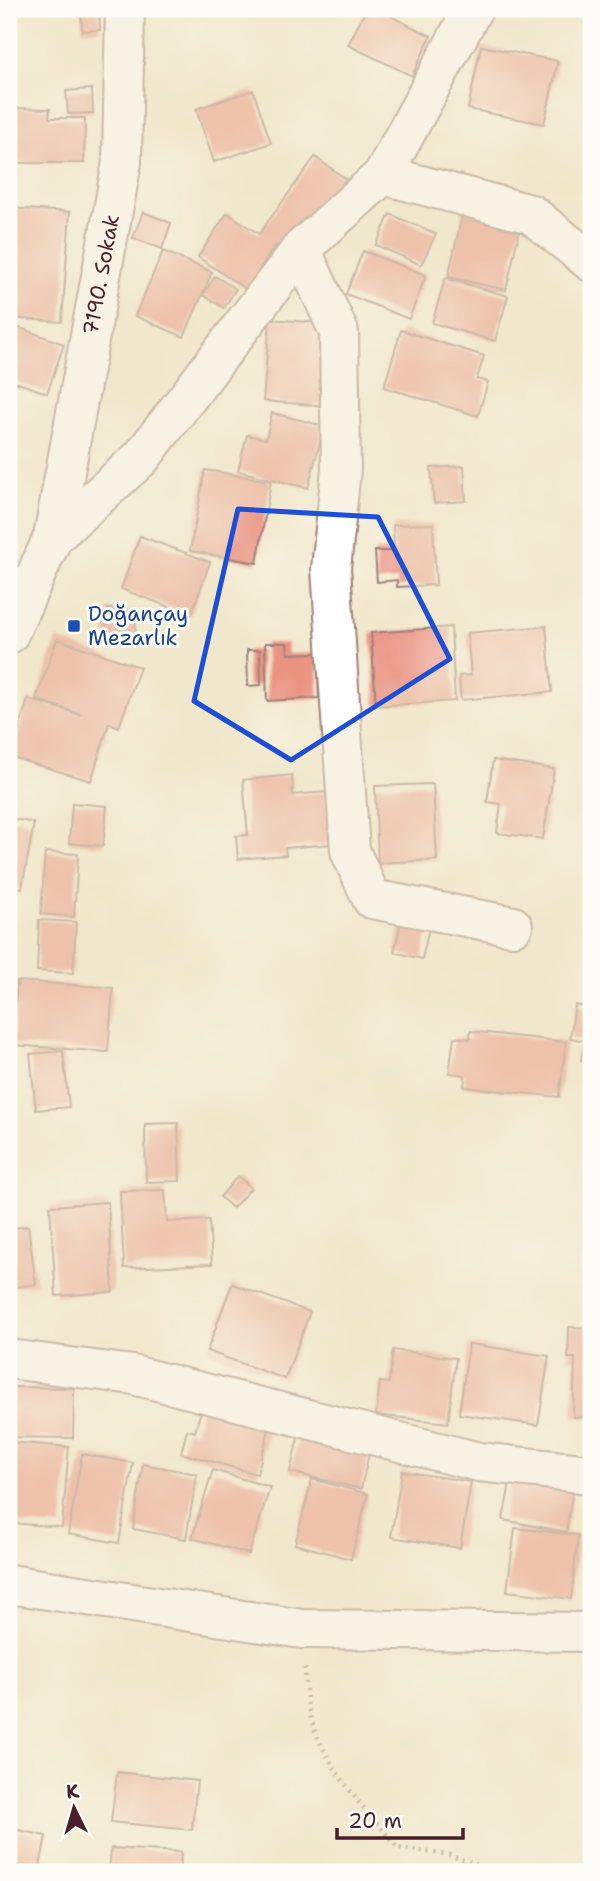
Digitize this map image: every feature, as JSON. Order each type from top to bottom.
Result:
[{"type":"street","name":"7190. Sokak","points":[[53,537],[122,162],[125,9]]},
{"type":"street","points":[[9,634],[53,537],[141,458],[301,249],[383,175],[473,9]]},
{"type":"street","points":[[383,175],[531,214],[591,262]]},
{"type":"street","points":[[301,249],[339,332],[341,469],[331,569],[350,851],[372,899],[513,926]]},
{"type":"street","points":[[9,1359],[133,1375],[479,1462],[591,1474]]},
{"type":"street","points":[[9,1584],[302,1629],[591,1632]]},
{"type":"path","points":[[302,1629],[309,1712],[325,1749],[355,1798],[398,1848],[449,1855],[487,1868],[489,1872]]},
{"type":"highlighted area","points":[[238,509],[378,517],[450,659],[291,760],[194,701]]},
{"type":"building","points":[[81,9],[99,9],[100,30],[82,31]]},
{"type":"building","points":[[366,9],[376,9],[431,36],[412,76],[348,45]]},
{"type":"building","points":[[481,46],[558,61],[544,124],[468,109]]},
{"type":"building","points":[[9,60],[15,60],[15,99],[9,99]]},
{"type":"building","points":[[92,89],[93,113],[68,114],[66,91]]},
{"type":"building","points":[[253,90],[271,143],[214,162],[196,109]]},
{"type":"building","points":[[15,108],[50,109],[49,118],[85,118],[84,163],[9,163],[9,117],[15,117]]},
{"type":"building","points":[[315,157],[346,179],[291,256],[276,245],[246,289],[198,257],[227,213],[259,234]]},
{"type":"building","points":[[464,207],[522,219],[506,290],[448,277]]},
{"type":"building","points":[[9,208],[70,212],[62,322],[9,318]]},
{"type":"building","points":[[143,212],[171,223],[162,249],[133,238]]},
{"type":"building","points":[[390,214],[436,234],[421,265],[376,245]]},
{"type":"building","points":[[163,251],[212,272],[184,337],[135,316]]},
{"type":"building","points":[[363,251],[426,275],[409,319],[346,294]]},
{"type":"building","points":[[215,276],[236,289],[224,308],[203,295]]},
{"type":"building","points":[[445,278],[508,296],[495,341],[432,323]]},
{"type":"building","points":[[270,319],[332,324],[326,406],[263,401]]},
{"type":"building","points":[[9,324],[64,344],[47,393],[9,380]]},
{"type":"building","points":[[401,330],[484,356],[477,379],[488,382],[478,416],[384,387]]},
{"type":"building","points":[[272,413],[324,426],[308,488],[238,471],[247,435],[266,439]]},
{"type":"building","points":[[464,466],[466,501],[434,503],[431,468]]},
{"type":"building","points":[[205,470],[271,481],[257,563],[190,551]]},
{"type":"building","points":[[433,524],[436,585],[397,587],[397,580],[377,582],[375,551],[394,551],[393,525]]},
{"type":"building","points":[[140,536],[210,562],[191,615],[121,589]]},
{"type":"building","points":[[108,609],[137,612],[134,643],[105,639]]},
{"type":"building","points":[[546,626],[552,692],[461,700],[459,676],[471,675],[467,633]]},
{"type":"building","points":[[451,627],[455,701],[376,706],[371,633]]},
{"type":"building","points":[[57,639],[140,667],[119,727],[109,723],[91,781],[11,757],[28,699],[82,715],[36,699]]},
{"type":"building","points":[[265,643],[287,643],[288,654],[317,653],[319,698],[267,701]]},
{"type":"building","points":[[247,650],[260,650],[261,685],[248,686]]},
{"type":"building","points":[[493,760],[554,769],[543,839],[497,833],[501,804],[487,802]]},
{"type":"building","points":[[292,775],[293,795],[326,792],[331,844],[285,848],[286,855],[238,859],[236,836],[248,835],[243,780]]},
{"type":"building","points":[[433,784],[437,860],[378,863],[375,786]]},
{"type":"building","points":[[72,803],[107,806],[103,846],[69,843]]},
{"type":"building","points":[[9,818],[34,823],[22,888],[9,885]]},
{"type":"building","points":[[45,852],[78,854],[74,917],[41,914]]},
{"type":"building","points":[[39,920],[76,922],[73,973],[37,971]]},
{"type":"building","points":[[401,922],[429,928],[422,959],[394,952]]},
{"type":"building","points":[[17,981],[113,988],[108,1052],[12,1045]]},
{"type":"building","points":[[575,1005],[591,1008],[591,1042],[570,1038]]},
{"type":"building","points":[[470,1031],[566,1042],[559,1097],[464,1087],[465,1075],[449,1073],[454,1037],[470,1039]]},
{"type":"building","points":[[584,1043],[591,1044],[591,1062],[581,1060]]},
{"type":"building","points":[[63,1051],[69,1107],[36,1110],[30,1054]]},
{"type":"building","points":[[178,1123],[180,1181],[146,1182],[145,1124]]},
{"type":"building","points":[[238,1176],[251,1188],[233,1208],[220,1197]]},
{"type":"building","points":[[165,1190],[167,1222],[209,1220],[212,1264],[124,1268],[120,1191]]},
{"type":"building","points":[[108,1202],[113,1292],[56,1296],[50,1206]]},
{"type":"building","points":[[28,1226],[36,1284],[9,1288],[9,1229]]},
{"type":"building","points":[[232,1284],[310,1312],[285,1379],[207,1351]]},
{"type":"building","points":[[569,1327],[591,1328],[591,1418],[573,1417],[575,1358],[568,1358]]},
{"type":"building","points":[[469,1344],[549,1356],[538,1425],[459,1414]]},
{"type":"building","points":[[393,1350],[456,1358],[448,1423],[376,1415],[380,1382],[389,1383]]},
{"type":"building","points":[[9,1387],[74,1388],[73,1438],[9,1437]]},
{"type":"building","points":[[204,1399],[272,1418],[257,1474],[181,1453],[187,1430],[195,1432]]},
{"type":"building","points":[[301,1425],[370,1449],[361,1489],[290,1472]]},
{"type":"building","points":[[9,1442],[69,1447],[62,1527],[9,1523]]},
{"type":"building","points":[[82,1454],[133,1463],[119,1543],[68,1534]]},
{"type":"building","points":[[143,1464],[197,1474],[186,1539],[133,1529]]},
{"type":"building","points":[[213,1470],[270,1487],[249,1554],[192,1538]]},
{"type":"building","points":[[402,1471],[471,1482],[460,1548],[391,1537]]},
{"type":"building","points":[[512,1473],[574,1484],[566,1532],[503,1520]]},
{"type":"building","points":[[312,1479],[368,1494],[351,1559],[295,1544]]},
{"type":"building","points":[[515,1528],[578,1535],[571,1599],[507,1591]]},
{"type":"building","points":[[591,1534],[591,1573],[585,1572]]},
{"type":"building","points":[[117,1772],[197,1781],[192,1830],[111,1822]]},
{"type":"building","points":[[9,1828],[46,1836],[39,1872],[9,1872]]},
{"type":"building","points":[[111,1848],[181,1852],[180,1872],[109,1872]]},
{"type":"place","name":"Doğançay Mezarlık","points":[[74,626]]}]
